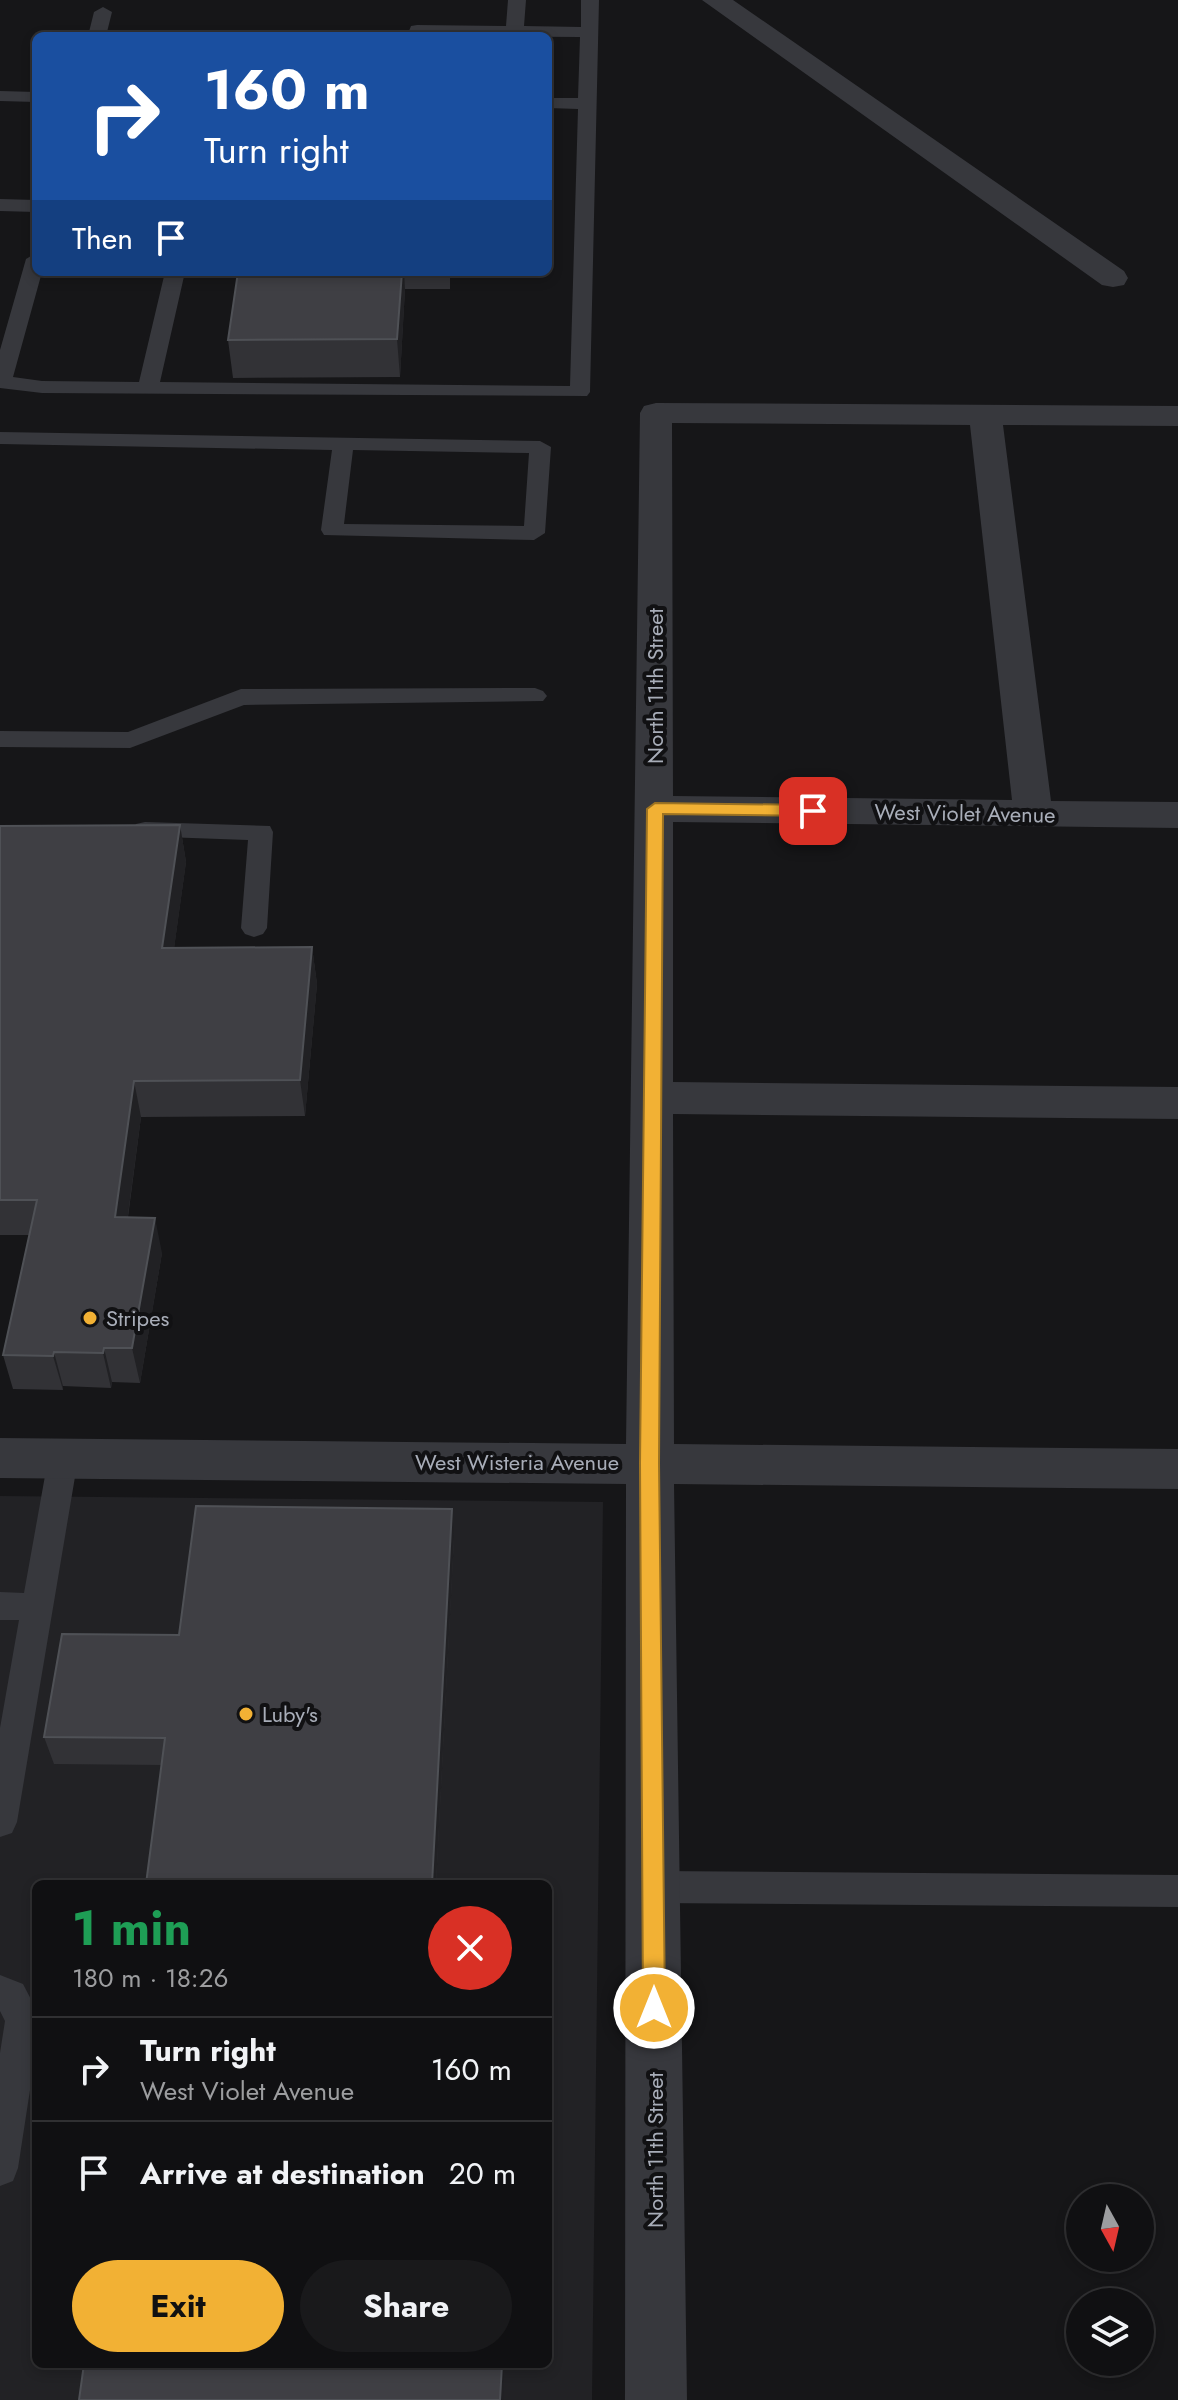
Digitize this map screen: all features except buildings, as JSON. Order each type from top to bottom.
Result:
[{"type":"street","points":[[715,0],[1113,278]]},
{"type":"street","name":"North 11th Street","points":[[656,2400],[650,1463],[656,413],[985,415]]},
{"type":"street","points":[[1033,813],[985,415],[1178,416]]},
{"type":"street","name":"West Violet Avenue","points":[[655,809],[1178,815]]},
{"type":"street","points":[[653,1098],[1178,1103]]},
{"type":"street","name":"West Wisteria Avenue","points":[[0,1458],[1178,1469]]},
{"type":"lane","points":[[514,32],[517,0]]},
{"type":"lane","points":[[32,273],[0,382],[42,387],[580,392],[590,0]]},
{"type":"lane","points":[[98,32],[103,12]]},
{"type":"lane","points":[[417,32],[482,32]]},
{"type":"lane","points":[[552,32],[589,32]]},
{"type":"lane","points":[[0,96],[32,97]]},
{"type":"lane","points":[[552,103],[587,104]]},
{"type":"lane","points":[[0,205],[32,206]]},
{"type":"lane","points":[[148,388],[174,276]]},
{"type":"lane","points":[[0,438],[540,447],[534,533],[332,530],[343,444]]},
{"type":"lane","points":[[0,739],[130,740],[241,697],[535,696]]},
{"type":"lane","points":[[123,830],[261,832],[254,928]]},
{"type":"lane","points":[[0,1822],[63,1459]]},
{"type":"lane","points":[[0,1606],[37,1607]]},
{"type":"lane","points":[[653,1887],[1178,1891]]},
{"type":"lane","points":[[0,1992],[11,1996],[23,2020],[0,2168]]},
{"type":"shaded area","points":[[0,1496],[603,1502],[592,2400],[0,2400]]},
{"type":"place","name":"Stripes","points":[[90,1318]]},
{"type":"place","name":"Luby's","points":[[246,1714]]},
{"type":"route","points":[[654,2008],[650,1463],[655,809],[813,811]]}]
